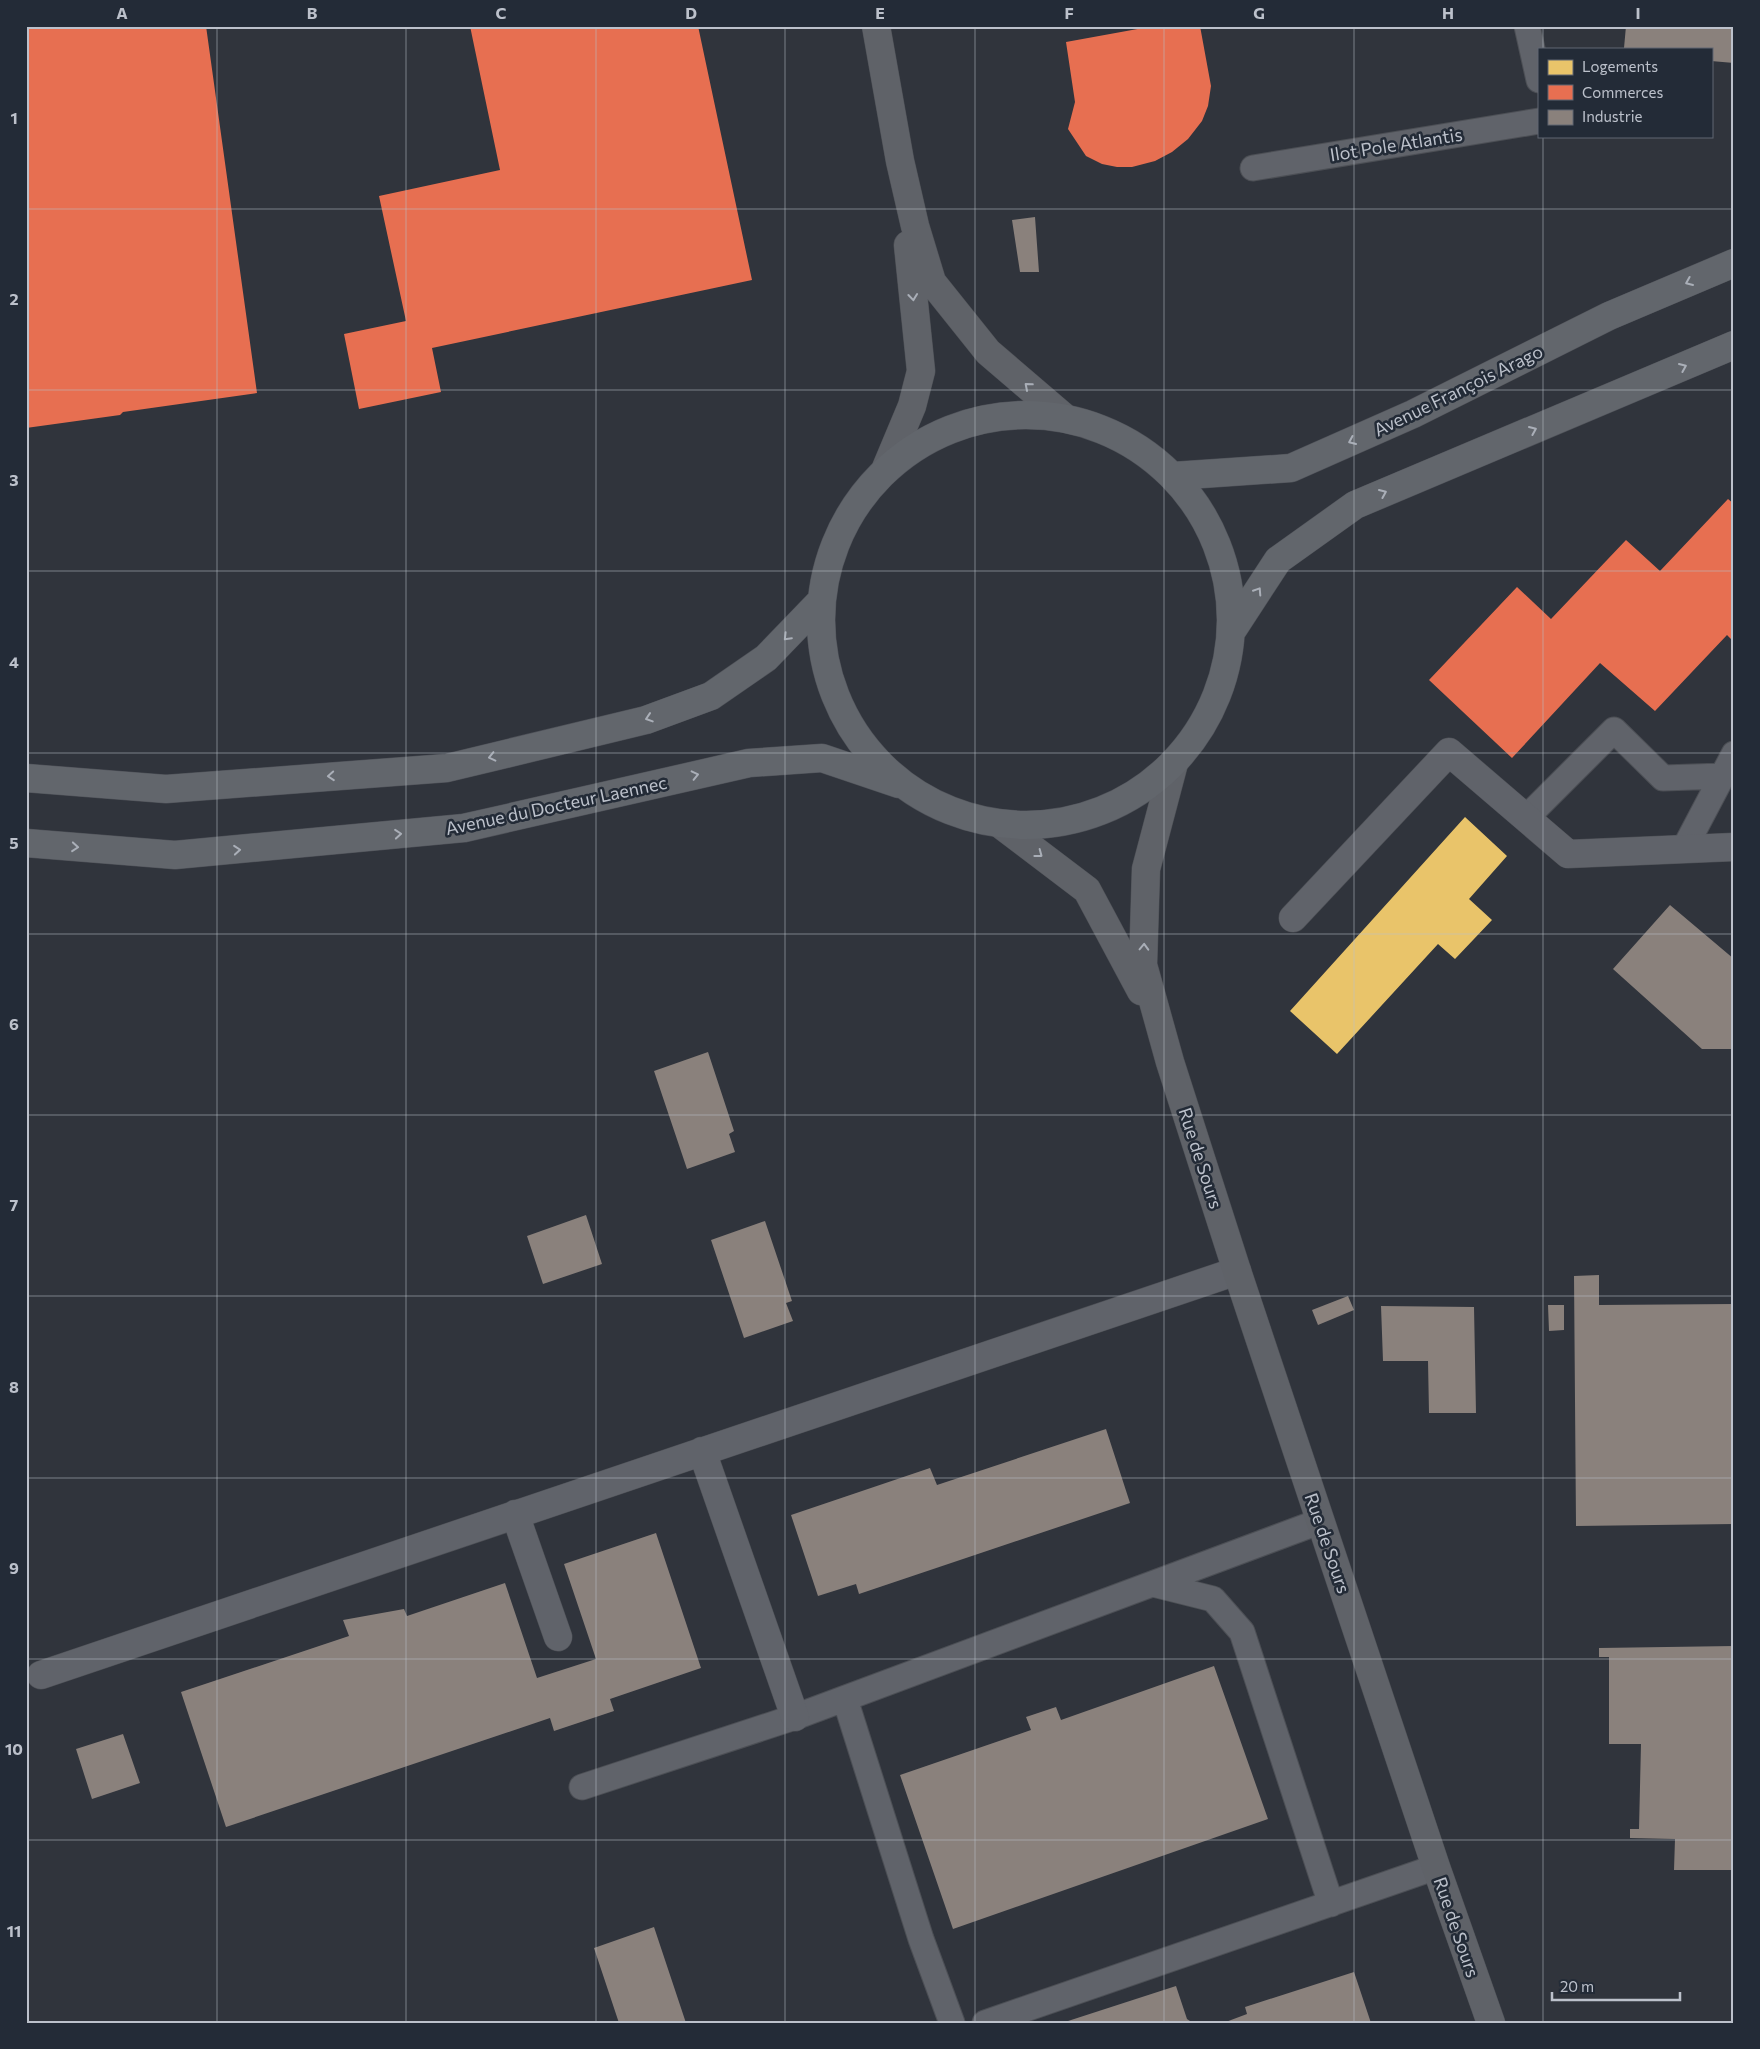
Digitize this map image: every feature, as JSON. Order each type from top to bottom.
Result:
[{"type":"main road","points":[[877,27],[900,161],[915,226],[932,282],[988,352],[1065,418]]},
{"type":"main road","points":[[886,468],[912,406],[921,372],[900,161]]},
{"type":"main road","name":"Avenue François Arago","points":[[1172,476],[1291,468],[1413,414],[1609,316],[1734,263]]},
{"type":"main road","points":[[1231,632],[1278,560],[1355,505],[1734,345]]},
{"type":"main road","points":[[1001,415],[1065,418],[1124,439],[1172,476],[1207,522],[1226,575],[1231,632],[1223,680],[1203,724],[1174,763],[1137,794],[1094,815],[1048,825],[1000,824],[948,811],[902,784],[855,734],[826,671],[821,601],[831,553],[849,514],[886,468],[939,433],[1001,415]]},
{"type":"main road","points":[[26,778],[166,789],[447,768],[646,720],[711,696],[766,658],[821,601]]},
{"type":"main road","name":"Avenue du Docteur Laennec","points":[[26,843],[175,855],[464,828],[749,763],[822,758],[902,784]]},
{"type":"main road","points":[[1170,1062],[1143,965],[1146,869],[1174,763]]},
{"type":"main road","points":[[1000,824],[1087,890],[1137,981],[1170,1062]]},
{"type":"main road","name":"Rue de Sours","points":[[1170,1062],[1237,1270],[1436,1867],[1491,2023]]},
{"type":"street","points":[[1293,918],[1449,752],[1568,854],[1734,847]]},
{"type":"street","points":[[41,1675],[1237,1270]]},
{"type":"street","points":[[702,1451],[795,1717]]},
{"type":"street","points":[[515,1514],[558,1638]]},
{"type":"lane","points":[[1527,26],[1538,76]]},
{"type":"lane","name":"Ilot Pole Atlantis","points":[[1253,168],[1538,121]]},
{"type":"lane","points":[[1526,818],[1614,730],[1664,778],[1722,776]]},
{"type":"lane","points":[[1684,849],[1734,754]]},
{"type":"lane","points":[[582,1787],[795,1717],[1321,1521]]},
{"type":"lane","points":[[1152,1584],[1213,1599],[1242,1632],[1331,1904]]},
{"type":"lane","points":[[845,1699],[921,1939],[952,2023]]},
{"type":"lane","points":[[985,2023],[1436,1867]]},
{"type":"building: Logements","points":[[1465,817],[1507,856],[1469,899],[1492,920],[1455,959],[1438,944],[1337,1054],[1290,1011]]},
{"type":"building: Commerces","points":[[26,26],[206,26],[257,393],[26,428]]},
{"type":"building: Commerces","points":[[470,26],[698,26],[752,280],[432,348],[441,392],[359,409],[344,334],[406,321],[379,196],[500,170]]},
{"type":"building: Commerces","points":[[1154,26],[1200,26],[1211,86],[1208,106],[1202,121],[1188,139],[1172,152],[1155,161],[1132,167],[1102,164],[1086,156],[1068,129],[1075,102],[1066,42]]},
{"type":"building: Commerces","points":[[1728,499],[1734,504],[1734,642],[1727,635],[1655,711],[1600,663],[1512,758],[1429,680],[1517,587],[1551,619],[1626,540],[1660,571]]},
{"type":"building: Industrie","points":[[1626,26],[1734,26],[1734,63],[1712,61],[1712,48],[1624,48]]},
{"type":"building: Industrie","points":[[1035,217],[1039,272],[1020,272],[1012,220]]},
{"type":"building: Industrie","points":[[1670,905],[1734,959],[1734,1049],[1702,1049],[1613,969]]},
{"type":"building: Industrie","points":[[708,1052],[734,1131],[729,1134],[735,1152],[687,1169],[654,1071]]},
{"type":"building: Industrie","points":[[586,1215],[602,1264],[543,1284],[527,1236]]},
{"type":"building: Industrie","points":[[765,1221],[792,1301],[786,1303],[793,1321],[744,1338],[711,1240]]},
{"type":"building: Industrie","points":[[1599,1275],[1599,1305],[1734,1304],[1734,1524],[1576,1526],[1574,1276]]},
{"type":"building: Industrie","points":[[1348,1296],[1354,1310],[1318,1325],[1312,1310]]},
{"type":"building: Industrie","points":[[1548,1305],[1564,1305],[1564,1330],[1549,1331]]},
{"type":"building: Industrie","points":[[1381,1306],[1474,1307],[1476,1413],[1429,1413],[1428,1361],[1383,1361]]},
{"type":"building: Industrie","points":[[1106,1429],[1130,1503],[859,1594],[856,1584],[818,1596],[791,1515],[930,1468],[937,1485]]},
{"type":"building: Industrie","points":[[656,1533],[701,1668],[610,1699],[614,1711],[554,1731],[550,1718],[226,1827],[181,1692],[349,1636],[343,1620],[404,1609],[407,1616],[505,1583],[537,1678],[596,1659],[564,1564]]},
{"type":"building: Industrie","points":[[1734,1646],[1734,1870],[1674,1870],[1675,1839],[1630,1838],[1630,1829],[1639,1829],[1641,1744],[1609,1744],[1609,1657],[1599,1657],[1599,1648]]},
{"type":"building: Industrie","points":[[1214,1666],[1268,1819],[953,1929],[900,1775],[1031,1730],[1026,1717],[1056,1707],[1061,1720]]},
{"type":"building: Industrie","points":[[123,1734],[140,1783],[92,1799],[76,1749]]},
{"type":"building: Industrie","points":[[654,1927],[686,2023],[619,2023],[594,1948]]},
{"type":"building: Industrie","points":[[1354,1972],[1371,2023],[1223,2023],[1247,2014],[1245,2007]]},
{"type":"building: Industrie","points":[[1176,1986],[1187,2019],[1193,2023],[1069,2023],[1068,2021]]}]
